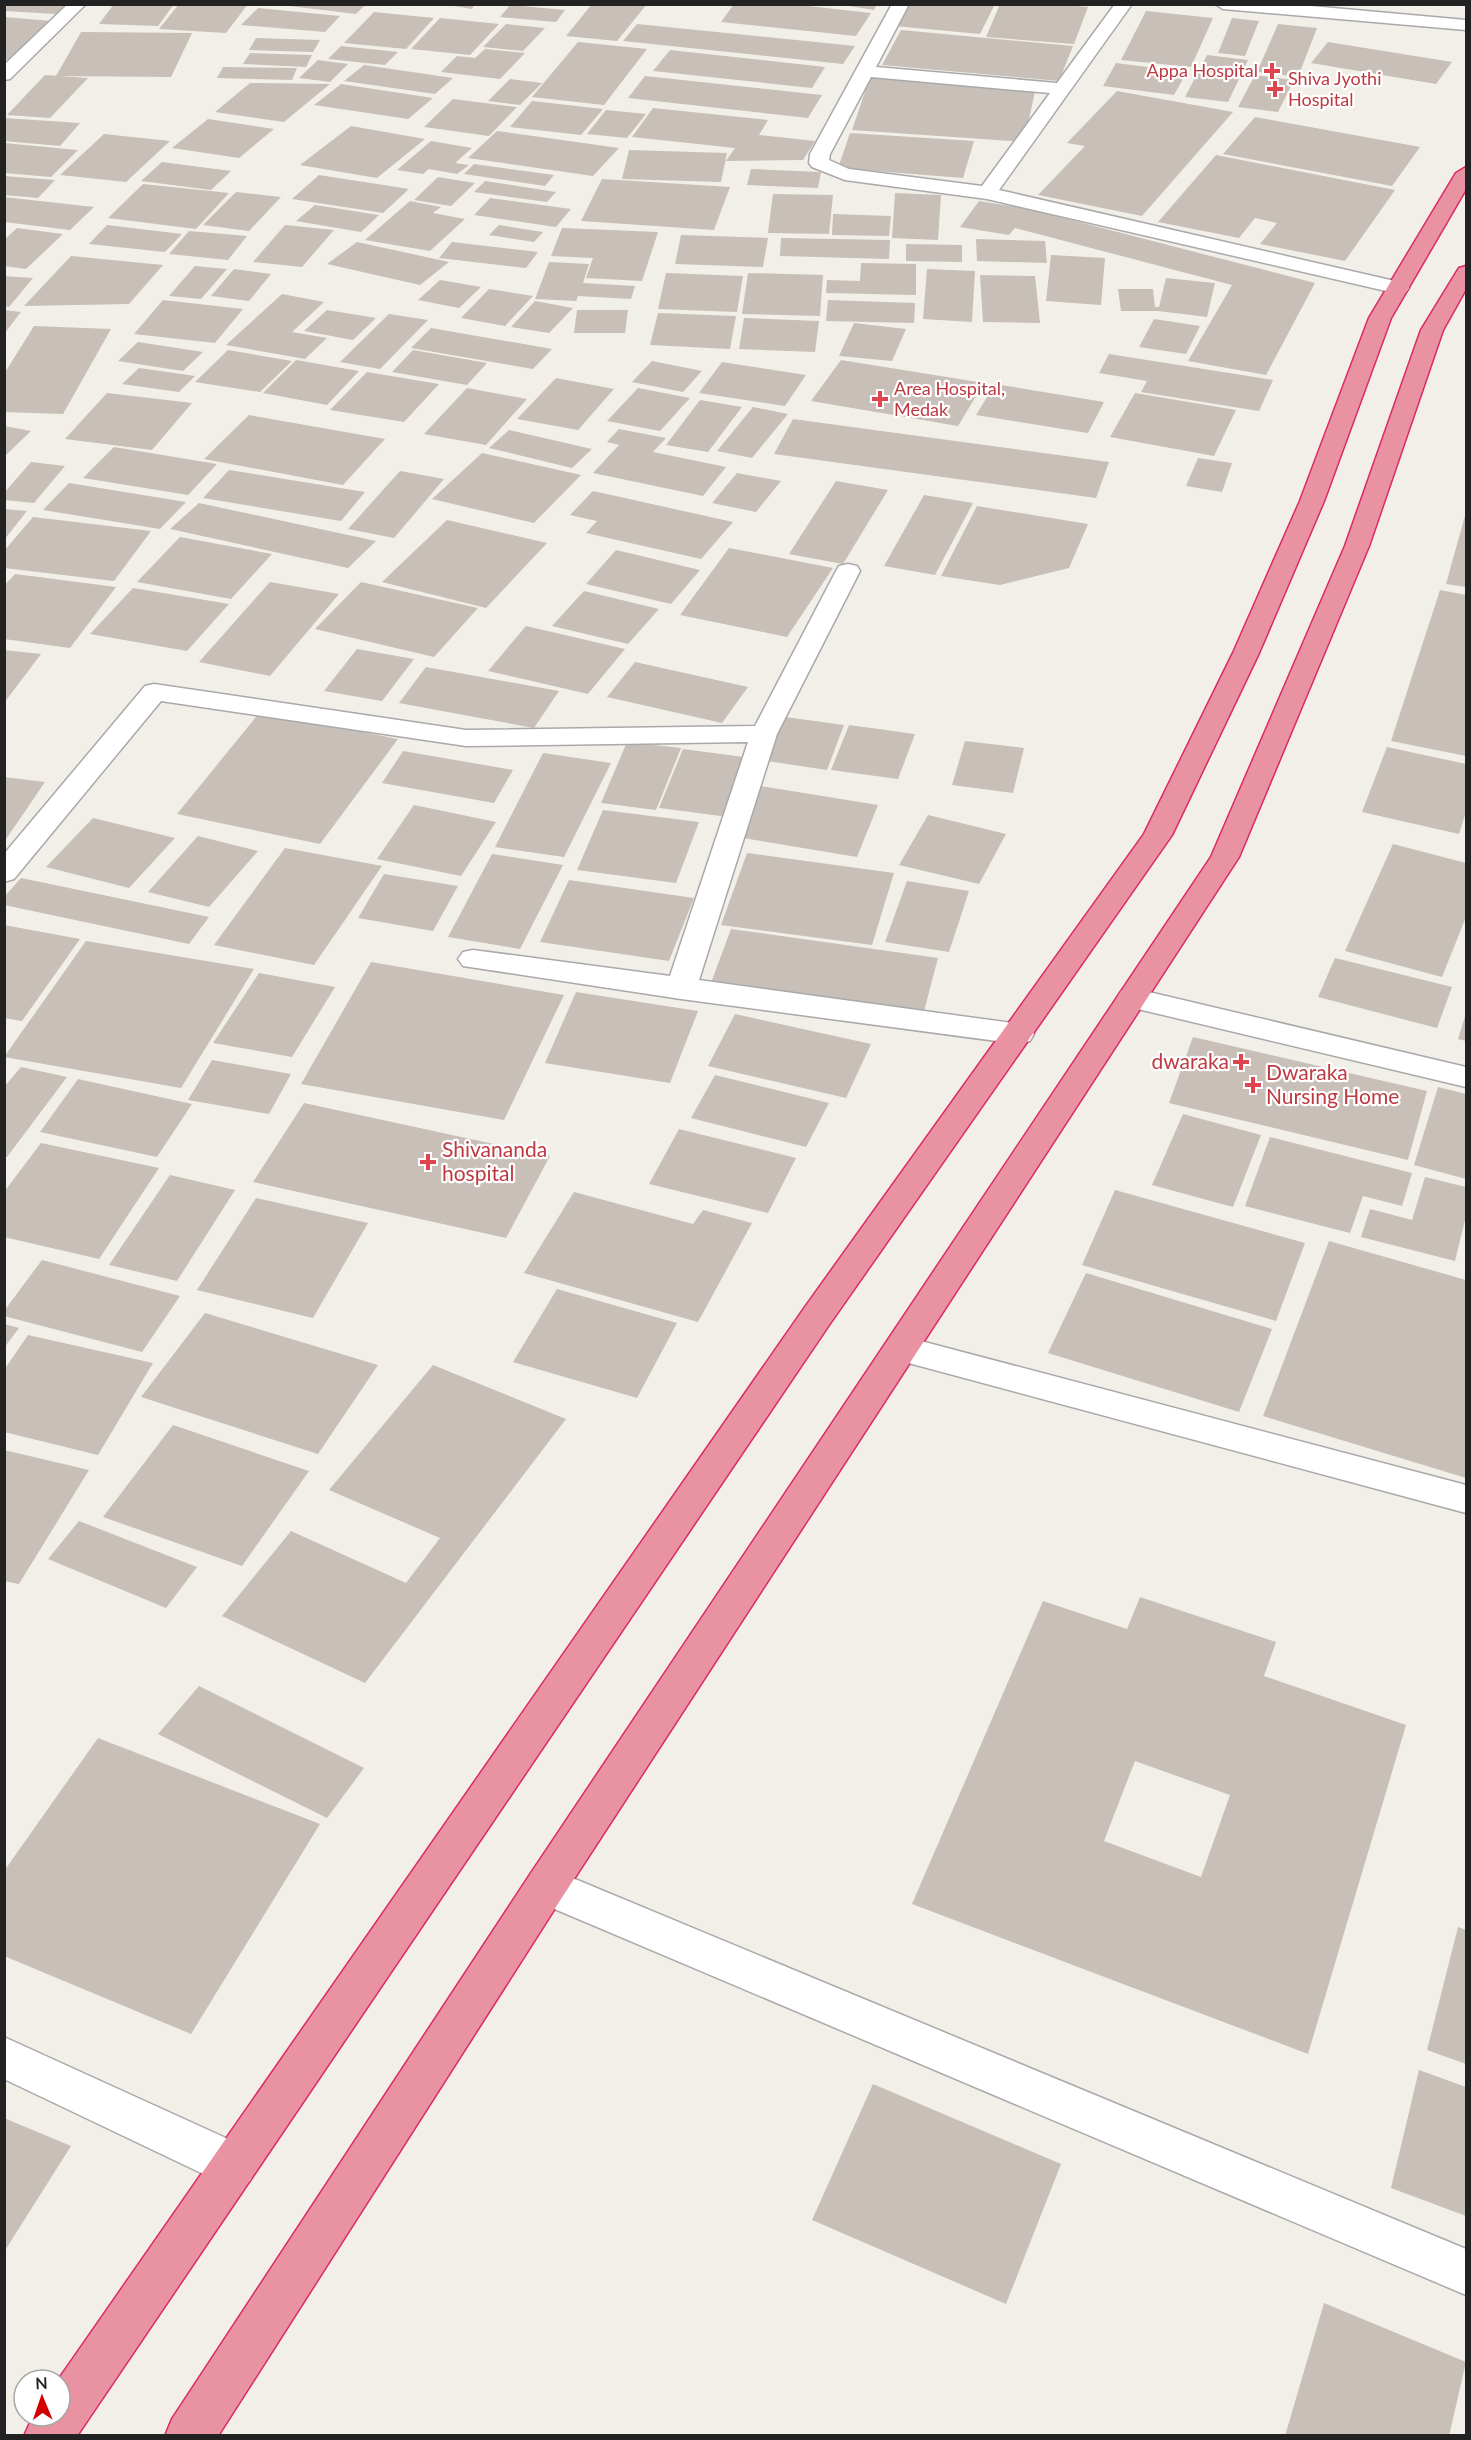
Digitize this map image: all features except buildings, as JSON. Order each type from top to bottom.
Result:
[{"type":"highway","points":[[48,2436],[810,1326],[1158,835],[1255,631],[1312,501],[1380,318],[1467,173]]},
{"type":"highway","points":[[189,2436],[546,1886],[1225,857],[1357,546],[1432,330],[1467,272]]},
{"type":"street","points":[[4,75],[78,4]]},
{"type":"street","points":[[901,4],[820,154],[819,163],[845,174],[987,192],[1399,288]]},
{"type":"street","points":[[987,192],[1124,4]]},
{"type":"street","points":[[1223,4],[1467,25]]},
{"type":"street","points":[[865,71],[1063,89]]},
{"type":"street","points":[[681,989],[764,734],[848,571]]},
{"type":"street","points":[[4,873],[154,692],[466,738],[764,734]]},
{"type":"street","points":[[473,959],[1019,1034]]},
{"type":"street","points":[[1132,998],[1467,1077]]},
{"type":"street","points":[[902,1349],[1467,1499]]},
{"type":"street","points":[[546,1886],[1467,2272]]},
{"type":"street","points":[[4,2057],[234,2164]]},
{"type":"place","name":"Appa Hospital","points":[[1272,71]]},
{"type":"place","name":"Shiva Jyothi Hospital","points":[[1275,89]]},
{"type":"place","name":"Area Hospital, Medak","points":[[880,399]]},
{"type":"place","name":"dwaraka","points":[[1241,1062]]},
{"type":"place","name":"Dwaraka Nursing Home","points":[[1253,1085]]},
{"type":"place","name":"Shivananda hospital","points":[[428,1162]]}]
